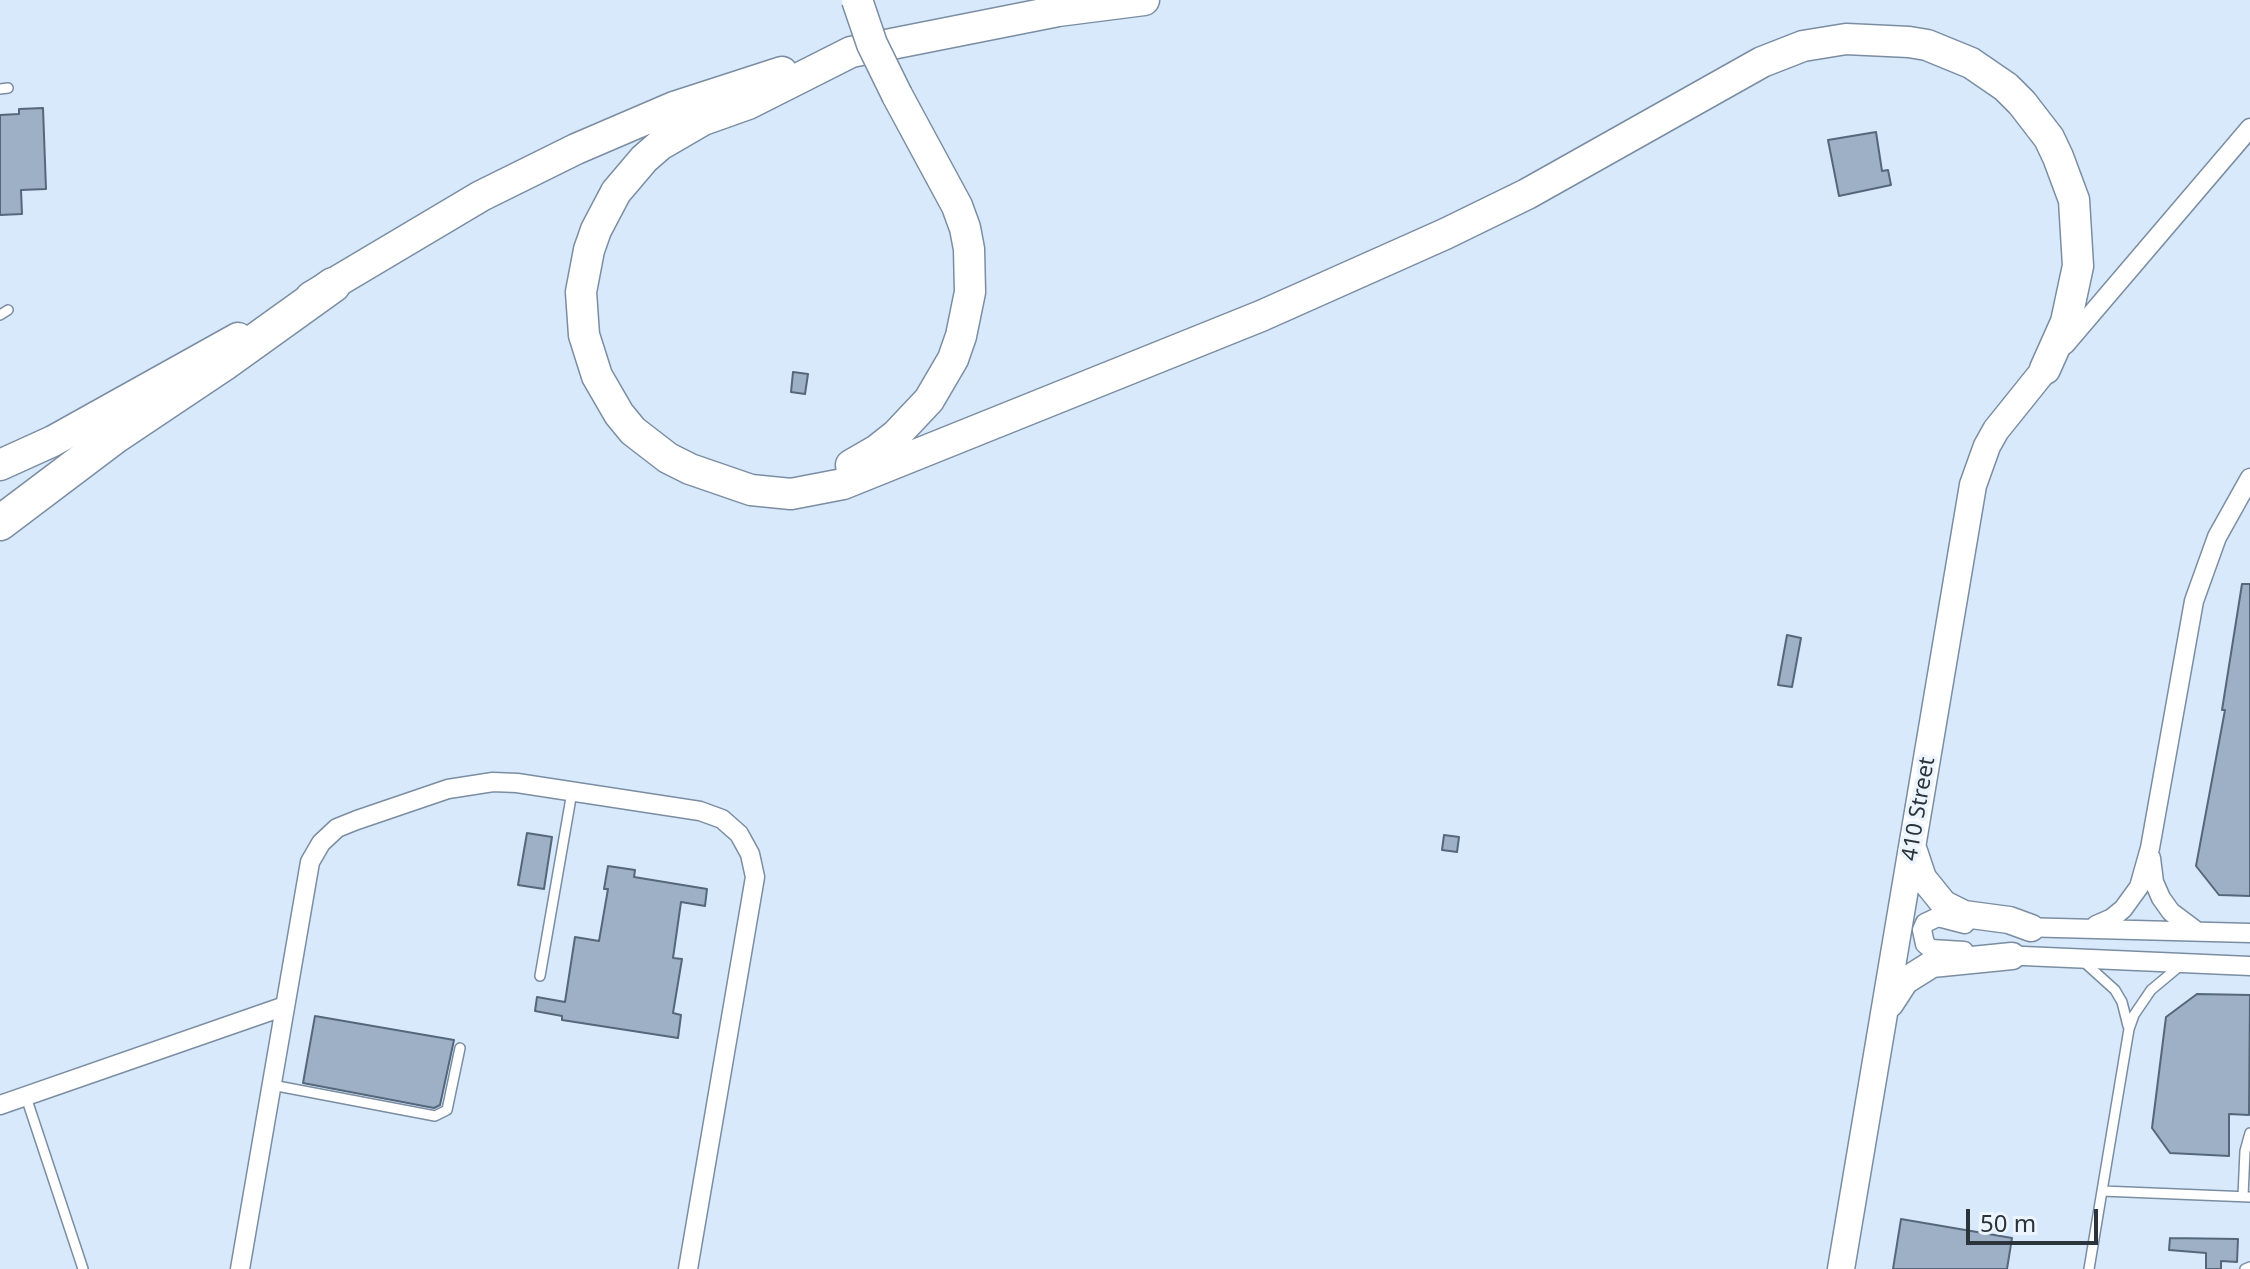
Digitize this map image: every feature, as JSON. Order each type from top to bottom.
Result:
[{"type":"highway","points":[[0,523],[114,437],[333,285]]},
{"type":"main road","points":[[713,478],[737,483],[786,484],[822,477],[856,463],[877,450],[913,419],[953,359],[964,325],[971,270],[965,228],[957,206],[872,44],[857,0]]},
{"type":"main road","points":[[0,465],[53,441],[333,285],[481,196],[649,117],[732,86],[851,52],[1058,11],[1144,0]]},
{"type":"main road","points":[[851,52],[748,104],[703,120],[660,145],[636,167],[616,192],[589,250],[581,292],[581,313],[590,356],[607,395],[626,422],[648,444],[679,464],[751,490],[811,492],[843,484],[1353,276],[1527,194],[1762,62],[1803,46],[1846,39],[1927,45],[1971,63],[2006,87],[2049,138],[2074,200],[2078,266],[2066,322],[2045,369]]},
{"type":"street","points":[[2045,369],[2250,128]]},
{"type":"street","name":"410 Street","points":[[1841,1269],[1973,485],[1996,430],[2045,369]]},
{"type":"street","points":[[2085,927],[2112,918],[2132,899],[2139,887],[2150,848],[2194,601],[2217,537],[2250,478]]},
{"type":"street","points":[[240,1269],[310,862],[321,843],[337,828],[448,789],[470,784],[517,783],[700,811],[722,819],[739,834],[750,854],[755,877],[688,1269]]},
{"type":"street","points":[[1913,847],[1923,878],[1944,904],[1964,914],[2009,920],[2031,928]]},
{"type":"street","points":[[2150,848],[2154,882],[2161,898],[2171,912],[2195,930]]},
{"type":"street","points":[[2250,933],[1978,926],[1938,917],[1925,923],[1922,930],[1925,944],[1931,949],[2012,956],[2250,966]]},
{"type":"street","points":[[1884,1018],[1898,989],[1922,968],[1943,961],[2012,956]]},
{"type":"street","points":[[0,1105],[285,1006]]},
{"type":"lane","points":[[540,976],[572,792]]},
{"type":"lane","points":[[2081,959],[2115,990],[2122,1002],[2129,1029]]},
{"type":"lane","points":[[2089,1269],[2129,1029],[2134,1015],[2151,990],[2184,963]]},
{"type":"lane","points":[[272,1085],[435,1116],[447,1110],[460,1048]]},
{"type":"lane","points":[[26,1097],[83,1269]]},
{"type":"lane","points":[[2102,1191],[2246,1196],[2245,1151],[2250,1133]]},
{"type":"building","points":[[43,108],[46,189],[21,190],[22,214],[0,215],[0,115],[19,114],[19,109]]},
{"type":"building","points":[[1876,132],[1882,171],[1888,170],[1891,185],[1839,196],[1828,140]]},
{"type":"building","points":[[793,372],[808,374],[805,394],[791,392]]},
{"type":"building","points":[[2242,584],[2250,584],[2250,896],[2219,895],[2196,866],[2225,710],[2222,710]]},
{"type":"building","points":[[1787,635],[1801,638],[1792,687],[1778,685]]},
{"type":"building","points":[[527,833],[552,837],[544,889],[518,885]]},
{"type":"building","points":[[1444,835],[1459,837],[1457,852],[1442,850]]},
{"type":"building","points":[[608,866],[635,870],[634,877],[707,889],[705,906],[681,902],[673,958],[682,959],[673,1013],[681,1015],[678,1038],[562,1020],[562,1016],[535,1011],[537,997],[565,1002],[575,937],[599,941],[608,889],[604,889]]},
{"type":"building","points":[[2197,994],[2250,995],[2249,1115],[2229,1114],[2229,1156],[2170,1153],[2152,1128],[2166,1017]]},
{"type":"building","points":[[315,1016],[454,1040],[440,1105],[434,1108],[303,1083]]},
{"type":"building","points":[[1901,1219],[2012,1238],[2007,1269],[1893,1269]]},
{"type":"building","points":[[2170,1238],[2238,1239],[2237,1262],[2221,1261],[2221,1269],[2206,1269],[2206,1253],[2169,1250]]}]
